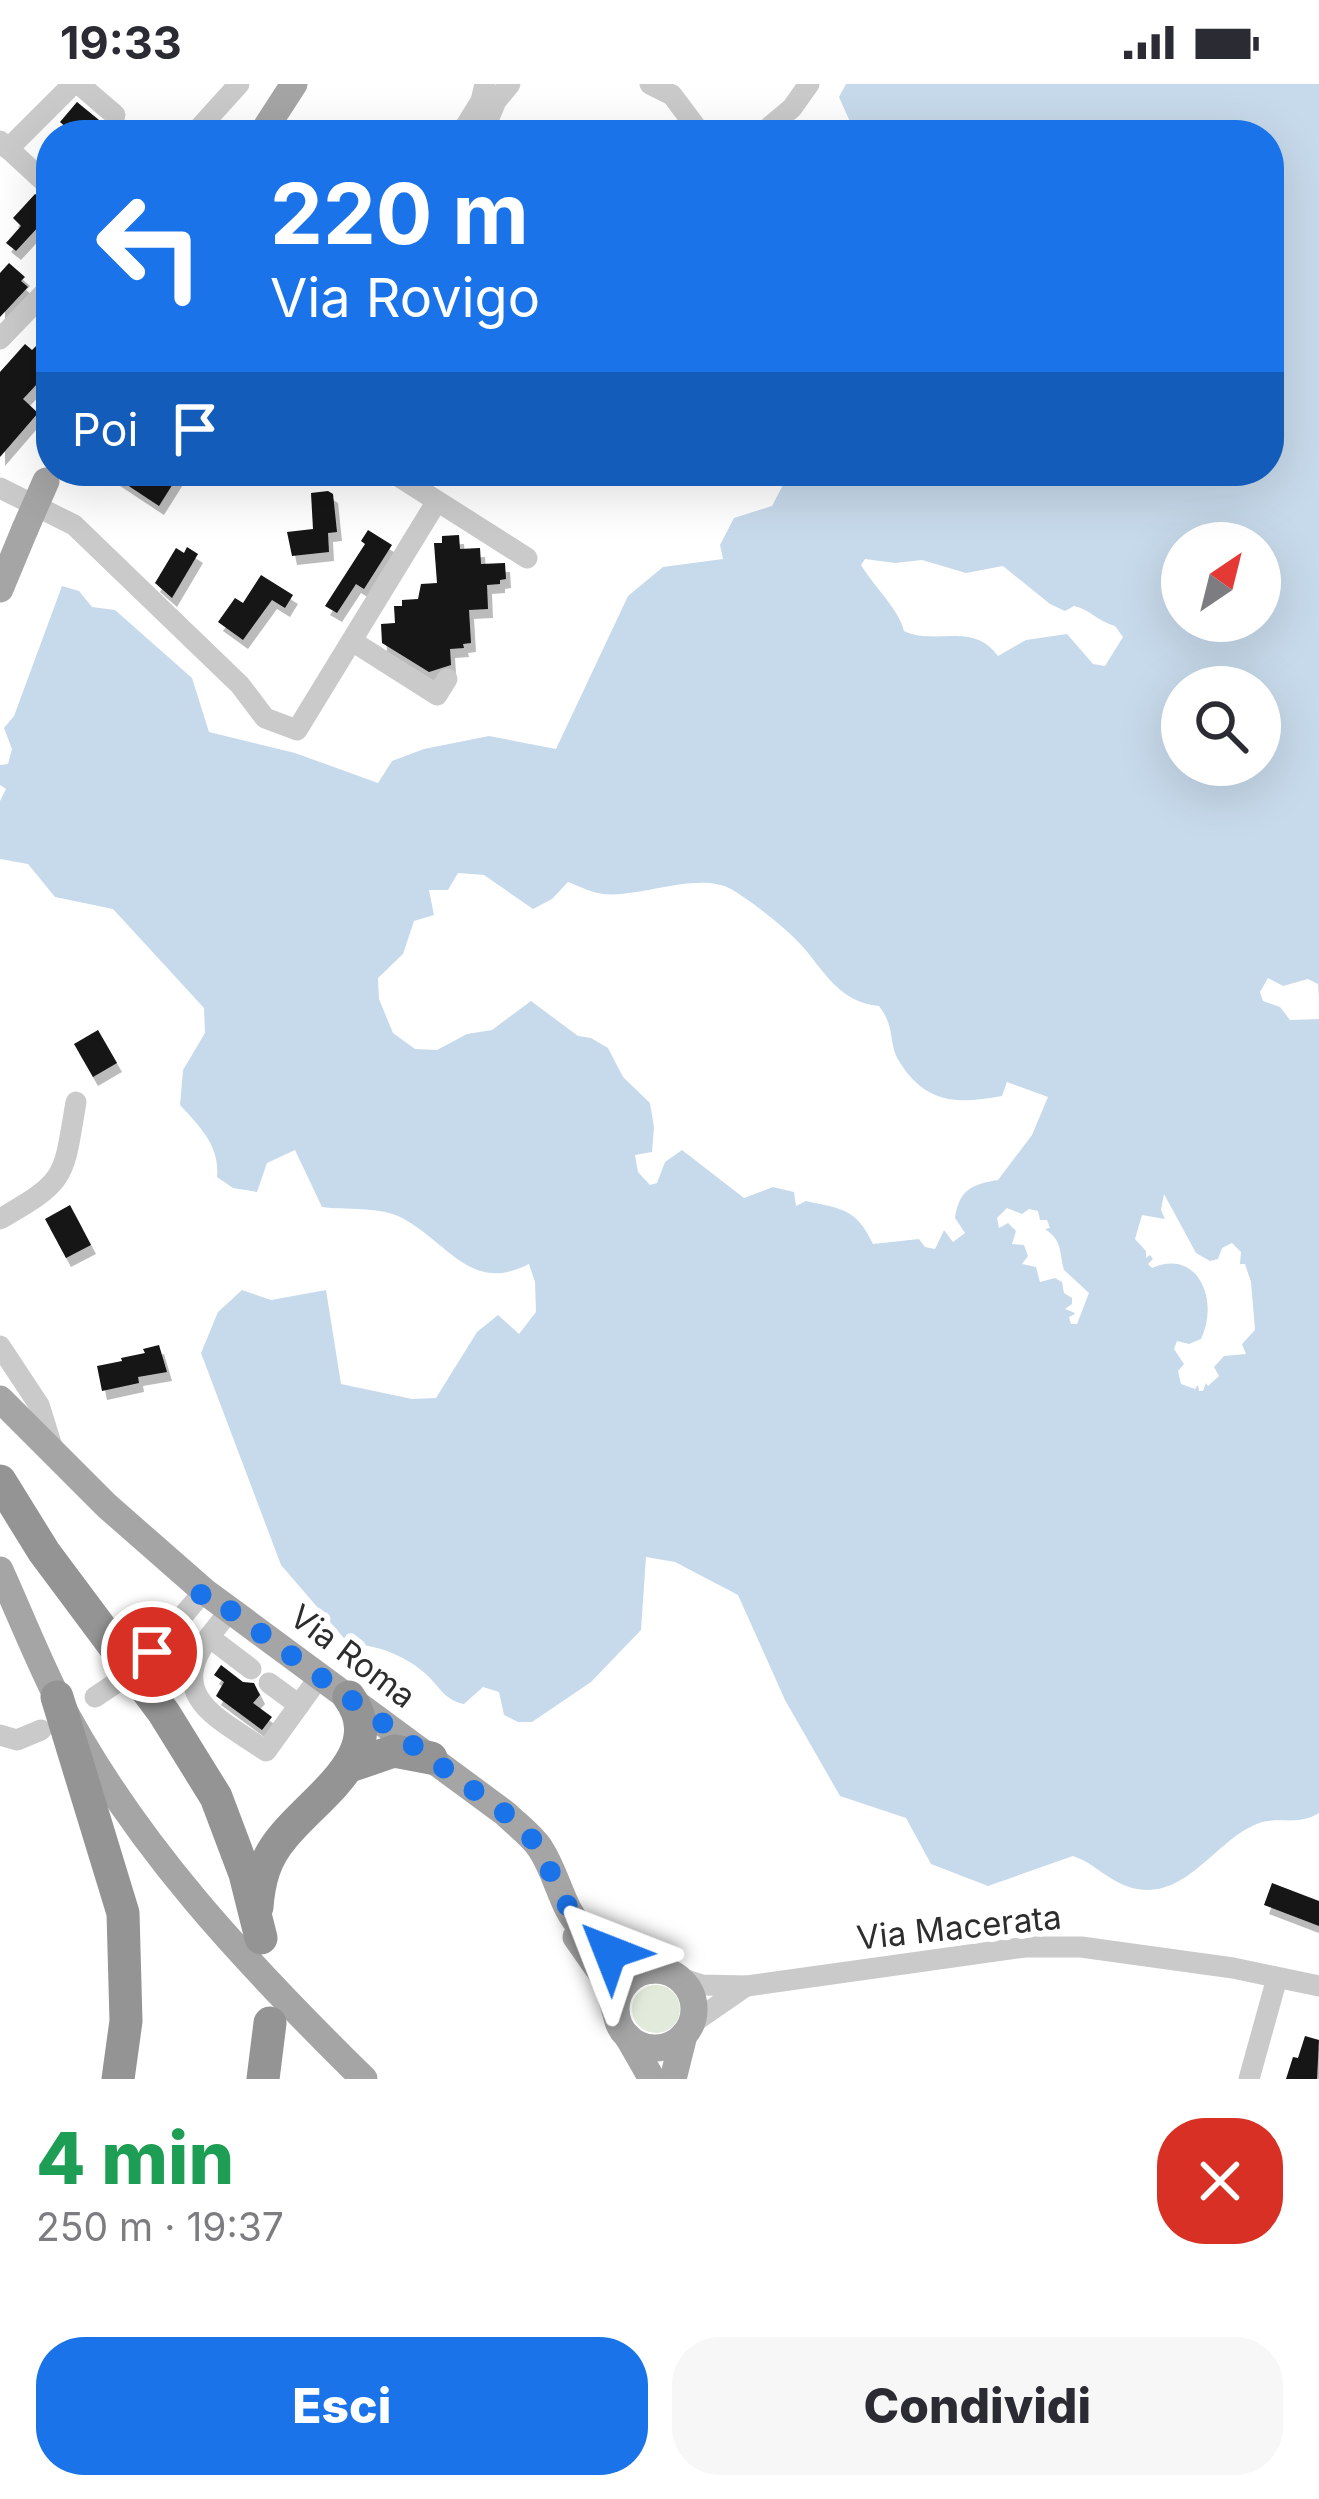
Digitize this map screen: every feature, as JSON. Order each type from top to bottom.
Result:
[{"type":"highway","points":[[0,1480],[44,1552],[164,1713],[216,1797],[232,1834],[258,1926],[259,1880],[273,1851],[350,1766],[362,1727],[349,1697]]},
{"type":"highway","points":[[57,1696],[123,1913],[127,2020],[118,2079]]},
{"type":"highway","points":[[350,1766],[394,1751],[431,1758]]},
{"type":"highway","points":[[263,2079],[270,2023]]},
{"type":"main road","points":[[271,120],[294,84]]},
{"type":"main road","points":[[0,589],[44,486]]},
{"type":"main road","name":"Via Roma","points":[[0,1399],[107,1506],[204,1591],[506,1814],[536,1843],[555,1874],[568,1910],[599,1945],[664,1973]]},
{"type":"main road","points":[[0,1570],[57,1696],[134,1821],[201,1909],[364,2079]]},
{"type":"main road","points":[[568,1910],[575,1936],[606,1980],[622,2026],[652,2079]]},
{"type":"main road","points":[[673,2079],[688,2030],[693,1998],[664,1973],[628,1981],[616,2002],[622,2026],[638,2044],[663,2048],[688,2030]]},
{"type":"street","points":[[36,174],[4,145],[76,84],[115,115]]},
{"type":"street","points":[[207,120],[239,84]]},
{"type":"street","points":[[470,120],[482,101],[485,84]]},
{"type":"street","points":[[488,120],[510,84]]},
{"type":"street","points":[[650,84],[672,95],[691,120]]},
{"type":"street","points":[[778,120],[808,84]]},
{"type":"street","points":[[0,339],[36,302]]},
{"type":"street","points":[[414,486],[527,558]]},
{"type":"street","points":[[0,488],[74,525],[240,685],[265,718],[297,730],[437,501]]},
{"type":"street","points":[[352,641],[436,695],[447,679]]},
{"type":"street","points":[[0,1220],[47,1192],[64,1168],[76,1102]]},
{"type":"street","points":[[0,1346],[40,1405],[54,1454]]},
{"type":"street","points":[[152,1652],[204,1591]]},
{"type":"street","points":[[230,1610],[197,1653],[190,1679],[194,1695],[204,1706],[266,1751],[320,1676]]},
{"type":"street","points":[[209,1637],[299,1706]]},
{"type":"street","points":[[94,1697],[122,1679]]},
{"type":"street","points":[[0,1735],[17,1740],[41,1730]]},
{"type":"street","name":"Via Macerata","points":[[664,1973],[702,1985],[747,1986],[1025,1947],[1081,1947],[1319,1986]]},
{"type":"street","points":[[1249,2079],[1277,1978]]},
{"type":"street","points":[[688,2030],[747,1986]]},
{"type":"green space","points":[[656,1985],[673,1992],[680,2009],[673,2026],[656,2033],[639,2026],[632,2009],[639,1992]]},
{"type":"water","points":[[846,84],[1319,84],[1319,998],[1318,984],[1308,979],[1283,986],[1268,978],[1260,992],[1263,1001],[1280,1007],[1290,1020],[1319,1019],[1319,1813],[1257,1824],[1186,1877],[1155,1889],[1127,1886],[1073,1856],[988,1886],[931,1864],[906,1818],[840,1796],[785,1700],[738,1595],[675,1562],[646,1557],[641,1630],[591,1682],[532,1722],[504,1715],[499,1692],[483,1687],[464,1704],[401,1657],[349,1644],[281,1565],[201,1353],[218,1312],[242,1290],[271,1300],[326,1290],[341,1384],[412,1399],[436,1398],[477,1332],[498,1315],[519,1334],[536,1312],[535,1282],[529,1264],[508,1272],[474,1269],[416,1226],[390,1213],[322,1207],[295,1150],[267,1163],[257,1192],[233,1188],[217,1177],[212,1146],[180,1105],[183,1070],[205,1033],[204,1008],[113,909],[55,897],[28,864],[0,859],[0,801],[6,789],[0,785],[0,765],[8,764],[12,749],[4,728],[14,716],[62,586],[79,591],[92,607],[115,610],[192,678],[209,732],[295,753],[378,783],[392,761],[424,749],[489,736],[556,749],[628,596],[663,567],[723,559],[720,545],[734,518],[772,506],[782,486],[1284,486],[1284,120],[849,120],[839,97]],"holes":[[[865,559],[922,560],[966,573],[1003,566],[1050,604],[1065,611],[1074,606],[1084,610],[1115,626],[1123,637],[1105,666],[1093,664],[1067,634],[1026,640],[998,656],[977,639],[916,635],[904,631],[861,565]],[[458,873],[484,875],[533,909],[552,899],[568,882],[603,894],[702,883],[731,889],[797,940],[844,993],[879,1006],[899,1061],[932,1094],[957,1100],[1002,1096],[1007,1082],[1048,1097],[1032,1135],[998,1180],[974,1186],[964,1195],[955,1218],[965,1233],[953,1242],[944,1230],[935,1249],[925,1247],[919,1239],[873,1244],[854,1217],[806,1201],[796,1206],[794,1192],[773,1187],[744,1198],[682,1150],[665,1162],[657,1183],[650,1185],[638,1172],[635,1155],[652,1152],[650,1103],[623,1077],[608,1048],[578,1036],[531,1001],[492,1030],[467,1034],[437,1050],[415,1049],[393,1033],[379,999],[378,978],[403,954],[414,921],[434,915],[429,890],[448,890]],[[1164,1194],[1196,1253],[1210,1261],[1218,1259],[1222,1248],[1232,1243],[1241,1252],[1240,1264],[1245,1264],[1251,1282],[1255,1330],[1242,1344],[1246,1354],[1224,1356],[1214,1367],[1219,1376],[1206,1383],[1203,1391],[1198,1385],[1195,1389],[1181,1384],[1178,1371],[1184,1364],[1174,1349],[1177,1341],[1189,1344],[1201,1339],[1206,1294],[1192,1271],[1181,1265],[1152,1268],[1148,1264],[1153,1259],[1146,1258],[1135,1239],[1142,1215],[1165,1219],[1161,1210]],[[1007,1208],[1022,1214],[1029,1209],[1038,1211],[1040,1220],[1047,1220],[1050,1228],[1045,1229],[1058,1242],[1064,1270],[1089,1293],[1077,1324],[1071,1324],[1069,1317],[1075,1314],[1065,1309],[1072,1298],[1064,1293],[1062,1282],[1055,1278],[1040,1282],[1036,1267],[1022,1264],[1028,1256],[1024,1245],[1012,1244],[1016,1231],[1008,1223],[999,1228],[997,1218]]]},
{"type":"building","points":[[77,102],[99,120],[62,120]]},
{"type":"building","points":[[36,195],[36,229],[16,251],[6,243],[21,226],[13,218]]},
{"type":"building","points":[[9,263],[25,277],[21,281],[28,287],[0,317],[0,273]]},
{"type":"building","points":[[25,344],[32,350],[36,346],[36,385],[23,399],[36,415],[0,457],[0,372]]},
{"type":"building","points":[[129,486],[172,486],[159,506]]},
{"type":"building","points":[[311,493],[333,494],[337,532],[328,533],[329,552],[292,556],[287,532],[313,529]]},
{"type":"building","points":[[368,530],[392,545],[364,589],[356,584],[337,613],[325,606],[365,544],[361,541]]},
{"type":"building","points":[[459,535],[460,549],[480,548],[481,564],[505,563],[506,579],[487,585],[488,609],[469,610],[471,643],[450,649],[451,665],[429,672],[382,643],[381,624],[395,623],[394,606],[418,599],[421,584],[437,583],[434,543],[442,543],[442,536]]},
{"type":"building","points":[[187,547],[198,554],[172,598],[155,583],[176,548],[184,553]]},
{"type":"building","points":[[261,575],[293,595],[285,608],[272,600],[243,640],[218,622],[235,598],[243,603]]},
{"type":"building","points":[[98,1030],[117,1063],[93,1077],[74,1044]]},
{"type":"building","points":[[70,1205],[91,1245],[66,1258],[45,1219]]},
{"type":"building","points":[[159,1345],[167,1372],[102,1391],[97,1366]]},
{"type":"building","points":[[221,1665],[243,1682],[254,1683],[260,1695],[253,1703],[272,1717],[262,1730],[216,1696],[224,1682],[214,1675]]},
{"type":"building","points":[[1272,1883],[1319,1901],[1319,1926],[1264,1905]]},
{"type":"building","points":[[1305,2036],[1319,2040],[1317,2079],[1286,2079],[1293,2057],[1298,2058]]},
{"type":"route","points":[[152,1652],[204,1591],[506,1814],[536,1843],[575,1921],[610,1952]]}]
